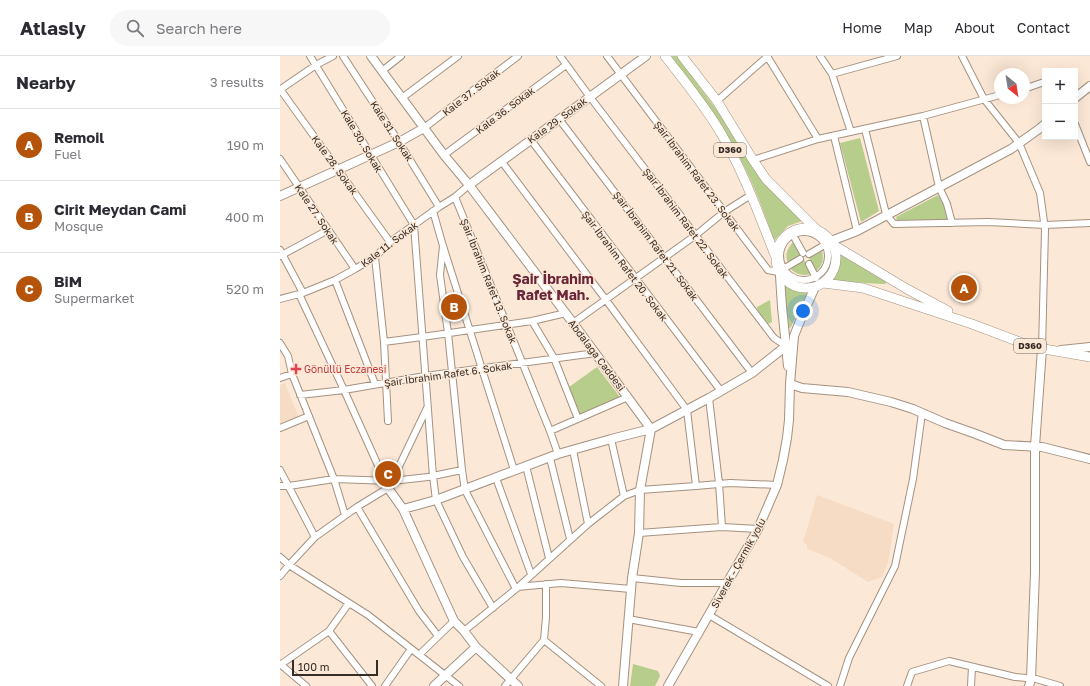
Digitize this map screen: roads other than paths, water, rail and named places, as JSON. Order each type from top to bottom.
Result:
[{"type":"main road","name":"D360","points":[[665,56],[704,108],[722,135],[742,172],[775,255]]},
{"type":"main road","name":"D360","points":[[682,56],[717,101],[766,179],[817,230]]},
{"type":"main road","points":[[809,228],[822,233],[830,243],[836,252],[836,261],[834,270],[830,277],[808,289],[792,286],[786,282],[776,264],[775,255],[777,247],[786,234],[793,230],[809,228]]},
{"type":"main road","name":"D360","points":[[830,243],[907,289],[972,324]]},
{"type":"main road","name":"D360","points":[[818,283],[863,288],[972,324],[1033,347],[1090,357]]},
{"type":"street","name":"Kale 30. Sokak","points":[[310,56],[414,225]]},
{"type":"street","points":[[280,89],[316,65],[333,56]]},
{"type":"street","name":"Kale 31. Sokak","points":[[343,56],[439,207]]},
{"type":"street","name":"Abdalağa Caddesi","points":[[371,56],[444,155],[596,353],[651,430]]},
{"type":"street","points":[[382,71],[401,56]]},
{"type":"street","points":[[402,98],[458,56]]},
{"type":"street","name":"Kale 37. Sokak","points":[[424,128],[518,56]]},
{"type":"street","name":"Şair İbrahim Rafet 22. Sokak","points":[[560,56],[774,338],[786,346]]},
{"type":"street","name":"Şair İbrahim Rafet 23. Sokak","points":[[607,56],[768,270],[781,272]]},
{"type":"street","name":"Kale 29. Sokak","points":[[469,186],[646,56]]},
{"type":"street","points":[[717,101],[768,56],[818,139]]},
{"type":"street","points":[[820,56],[832,74],[851,132]]},
{"type":"street","points":[[832,74],[897,56]]},
{"type":"street","points":[[962,56],[984,100],[1019,143],[1040,194],[1044,225],[1042,349],[1035,446],[1035,572],[1030,682]]},
{"type":"street","name":"Kale 36. Sokak","points":[[444,155],[566,65]]},
{"type":"street","points":[[1030,87],[1042,83]]},
{"type":"street","points":[[1078,96],[1090,86]]},
{"type":"street","name":"Kale 28. Sokak","points":[[280,89],[390,242]]},
{"type":"street","points":[[753,160],[818,139],[923,116],[994,97]]},
{"type":"street","points":[[923,116],[939,187],[947,204],[952,223]]},
{"type":"street","name":"Şair İbrahim Rafet 21. Sokak","points":[[559,119],[752,373]]},
{"type":"street","points":[[793,235],[806,253],[830,243],[1011,149],[1042,126]]},
{"type":"street","points":[[280,196],[399,142],[424,128]]},
{"type":"street","points":[[865,129],[886,214],[894,224],[988,222],[1044,225],[1090,223]]},
{"type":"street","points":[[1078,132],[1090,162]]},
{"type":"street","points":[[834,136],[857,230]]},
{"type":"street","name":"Şair İbrahim Rafet 20. Sokak","points":[[530,140],[721,391]]},
{"type":"street","name":"Kale 27. Sokak","points":[[280,160],[355,269]]},
{"type":"street","points":[[502,162],[687,410],[696,486]]},
{"type":"street","name":"Kale 11. Sokak","points":[[281,296],[301,293],[335,280],[355,269],[375,257],[390,242],[469,186]]},
{"type":"street","points":[[573,323],[696,235],[724,212],[751,195]]},
{"type":"street","name":"Şair İbrahim Rafet 13. Sokak","points":[[455,197],[523,363],[558,454]]},
{"type":"street","points":[[434,211],[443,246],[514,470]]},
{"type":"street","points":[[414,225],[427,407],[436,500],[463,557],[493,608]]},
{"type":"street","points":[[328,230],[281,253],[301,293],[388,484],[403,509],[454,621],[508,683],[518,686]]},
{"type":"street","points":[[800,259],[781,272],[780,253],[787,239],[793,235],[802,232],[810,233],[818,236],[824,242],[830,243]]},
{"type":"street","points":[[443,246],[440,275],[448,333],[451,373],[465,490],[516,588]]},
{"type":"street","points":[[375,257],[384,342],[388,421]]},
{"type":"street","points":[[809,264],[818,283]]},
{"type":"street","name":"Siverek - Çermik yolu","points":[[781,272],[782,307],[790,384]]},
{"type":"street","points":[[335,280],[375,384]]},
{"type":"street","name":"Siverek - Çermik yolu","points":[[668,686],[758,529],[776,485],[787,438],[794,336],[818,283]]},
{"type":"street","points":[[384,342],[532,321],[566,313]]},
{"type":"street","points":[[532,321],[554,358],[578,419]]},
{"type":"street","points":[[403,509],[465,490],[558,454],[611,439],[651,430],[752,373],[786,346],[794,336]]},
{"type":"street","points":[[280,343],[288,356],[292,374],[334,479],[345,515]]},
{"type":"street","points":[[1055,351],[1090,347]]},
{"type":"street","name":"Şair İbrahim Rafet 6. Sokak","points":[[300,395],[344,390],[425,376],[596,353]]},
{"type":"street","points":[[280,378],[292,374]]},
{"type":"street","points":[[790,384],[802,388],[848,392],[891,402],[1004,445],[1035,446],[1054,449],[1090,459]]},
{"type":"street","points":[[550,431],[628,397]]},
{"type":"street","points":[[709,398],[720,483],[722,527]]},
{"type":"street","points":[[280,576],[315,538],[388,484],[427,407]]},
{"type":"street","points":[[840,686],[849,658],[895,566],[913,479],[922,413]]},
{"type":"street","points":[[280,428],[309,416]]},
{"type":"street","points":[[623,686],[632,578],[639,533],[640,490],[651,430]]},
{"type":"street","points":[[611,439],[624,496]]},
{"type":"street","points":[[573,450],[588,524]]},
{"type":"street","points":[[550,458],[570,539]]},
{"type":"street","points":[[526,466],[549,558]]},
{"type":"street","points":[[280,470],[315,538]]},
{"type":"street","points":[[280,486],[334,479],[388,484],[462,470]]},
{"type":"street","points":[[496,478],[531,574]]},
{"type":"street","points":[[464,631],[493,608],[570,539],[624,496],[640,490],[730,482],[776,485]]},
{"type":"street","points":[[357,507],[419,611],[438,636]]},
{"type":"street","points":[[639,533],[722,527],[758,529]]},
{"type":"street","points":[[280,558],[368,615],[459,686]]},
{"type":"street","points":[[632,578],[681,583],[727,583]]},
{"type":"street","points":[[516,588],[561,583],[631,589]]},
{"type":"street","points":[[508,683],[544,640],[546,584]]},
{"type":"street","points":[[306,686],[280,664],[329,631],[349,603]]},
{"type":"street","points":[[709,615],[828,686]]},
{"type":"street","points":[[628,619],[699,632]]},
{"type":"street","points":[[419,655],[454,621]]},
{"type":"street","points":[[329,631],[372,686]]},
{"type":"street","points":[[544,640],[601,686]]},
{"type":"street","points":[[434,686],[476,647]]},
{"type":"street","points":[[385,686],[411,649]]},
{"type":"street","points":[[907,686],[912,672],[948,661],[1030,682],[1060,686]]},
{"type":"street","points":[[970,686],[972,667]]},
{"type":"place","name":"Remoil","points":[[964,288]]},
{"type":"place","name":"Cirit Meydan Cami","points":[[454,307]]},
{"type":"place","name":"Gönüllü Eczanesi","points":[[296,369]]},
{"type":"place","name":"BiM","points":[[388,474]]},
{"type":"district","name":"Şair İbrahim Rafet Mah.","points":[[553,288]]}]
